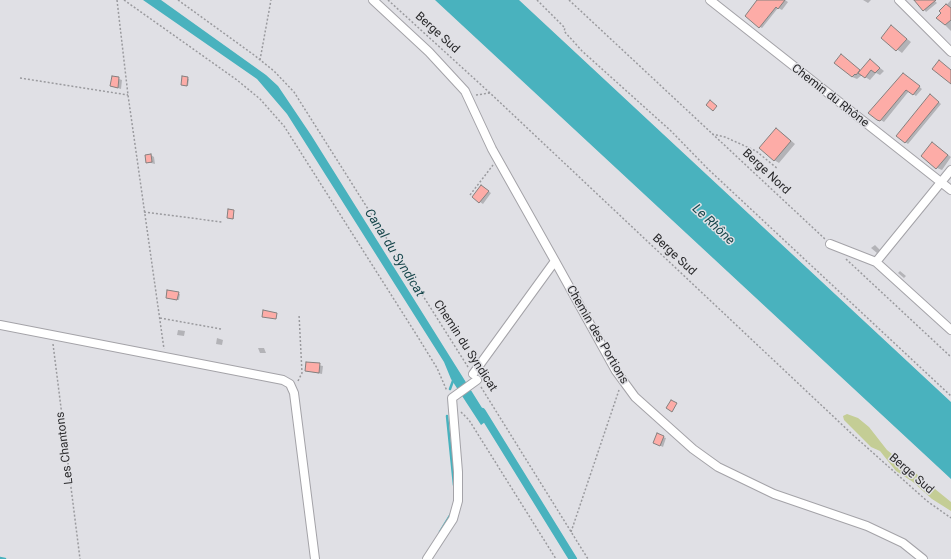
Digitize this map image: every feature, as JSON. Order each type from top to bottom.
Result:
[{"type":"street","name":"Chemin des Portions","points":[[373,0],[448,70],[469,97],[498,159],[554,261],[622,381],[642,403],[693,449],[718,466],[774,494],[867,526],[903,543],[923,559]]},
{"type":"street","name":"Chemin du Rhône","points":[[710,0],[951,190]]},
{"type":"street","points":[[899,0],[951,52]]},
{"type":"street","points":[[876,262],[951,170]]},
{"type":"street","points":[[830,244],[876,262],[951,330]]},
{"type":"street","points":[[427,559],[453,519],[458,501],[458,472],[452,409],[453,397],[475,378],[554,261]]},
{"type":"street","points":[[0,325],[283,380],[292,386],[315,559]]},
{"type":"path","points":[[117,0],[128,95],[164,347],[162,357]]},
{"type":"path","points":[[124,0],[237,80],[260,99],[284,126],[416,334],[436,368],[446,390],[453,397]]},
{"type":"path","name":"Chemin du Syndicat","points":[[178,0],[260,60],[287,84],[316,124],[436,319],[475,378],[588,559]]},
{"type":"path","points":[[260,60],[271,0]]},
{"type":"path","name":"Berge Sud","points":[[388,0],[490,93],[853,435],[927,501],[951,518]]},
{"type":"path","points":[[537,0],[565,28],[564,32],[582,51],[671,131],[708,170],[951,396]]},
{"type":"path","name":"Berge Nord","points":[[569,0],[830,244]]},
{"type":"path","points":[[20,78],[128,95]]},
{"type":"path","points":[[469,97],[490,93]]},
{"type":"path","points":[[712,134],[724,137],[756,151],[778,169]]},
{"type":"path","points":[[470,195],[498,159]]},
{"type":"path","points":[[144,212],[222,222]]},
{"type":"path","points":[[841,255],[951,357]]},
{"type":"path","points":[[292,386],[297,383],[302,373],[299,314]]},
{"type":"path","points":[[160,318],[221,329]]},
{"type":"path","name":"Les Chantons","points":[[52,336],[70,491],[80,559]]},
{"type":"path","points":[[571,532],[622,381]]},
{"type":"path","points":[[452,409],[463,414],[469,420],[556,559]]},
{"type":"green space","points":[[847,414],[858,418],[869,427],[887,450],[951,502],[951,511],[932,499],[913,482],[896,471],[880,451],[871,447],[844,420],[843,416]]},
{"type":"water","name":"Canal du Syndicat","points":[[143,0],[161,0],[266,75],[278,86],[311,135],[489,419],[481,425],[451,379],[444,362],[287,114],[257,79]]},
{"type":"water","name":"Le Rhône","points":[[435,0],[519,0],[951,402],[951,479]]},
{"type":"building","points":[[757,0],[785,0],[778,9],[776,7],[759,28],[745,16]]},
{"type":"building","points":[[914,0],[936,0],[923,11]]},
{"type":"building","points":[[946,4],[951,8],[951,20],[945,25],[936,18],[941,13],[939,11]]},
{"type":"building","points":[[891,25],[907,39],[896,51],[881,38]]},
{"type":"building","points":[[841,54],[860,70],[856,75],[855,74],[852,77],[834,63]]},
{"type":"building","points":[[870,59],[880,68],[875,73],[871,70],[865,78],[858,73]]},
{"type":"building","points":[[939,60],[951,70],[951,84],[932,69]]},
{"type":"building","points":[[903,73],[920,86],[913,95],[906,90],[880,121],[877,120],[868,113]]},
{"type":"building","points":[[112,76],[119,77],[118,88],[110,86]]},
{"type":"building","points":[[182,76],[188,77],[187,86],[181,85]]},
{"type":"building","points":[[930,94],[939,102],[905,143],[896,136]]},
{"type":"building","points":[[710,100],[717,106],[713,111],[706,105]]},
{"type":"building","points":[[776,128],[791,141],[774,161],[759,148]]},
{"type":"building","points":[[932,142],[948,155],[936,169],[921,156]]},
{"type":"building","points":[[151,154],[152,162],[146,163],[145,155]]},
{"type":"building","points":[[481,185],[489,191],[479,203],[472,197]]},
{"type":"building","points":[[228,209],[234,210],[233,219],[227,218]]},
{"type":"building","points":[[167,290],[179,292],[177,300],[166,298]]},
{"type":"building","points":[[263,310],[277,313],[276,319],[262,317]]},
{"type":"building","points":[[306,362],[320,363],[319,373],[305,371]]},
{"type":"building","points":[[671,400],[677,403],[672,412],[666,408]]},
{"type":"building","points":[[657,433],[664,436],[660,446],[653,443]]},
{"type":"waterway","points":[[450,389],[454,378]]},
{"type":"waterway","name":"Canal du Syndicat","points":[[482,412],[573,559]]},
{"type":"waterway","points":[[447,416],[454,485]]},
{"type":"waterway","points":[[440,532],[451,514]]},
{"type":"waterway","points":[[0,558],[5,559]]}]
